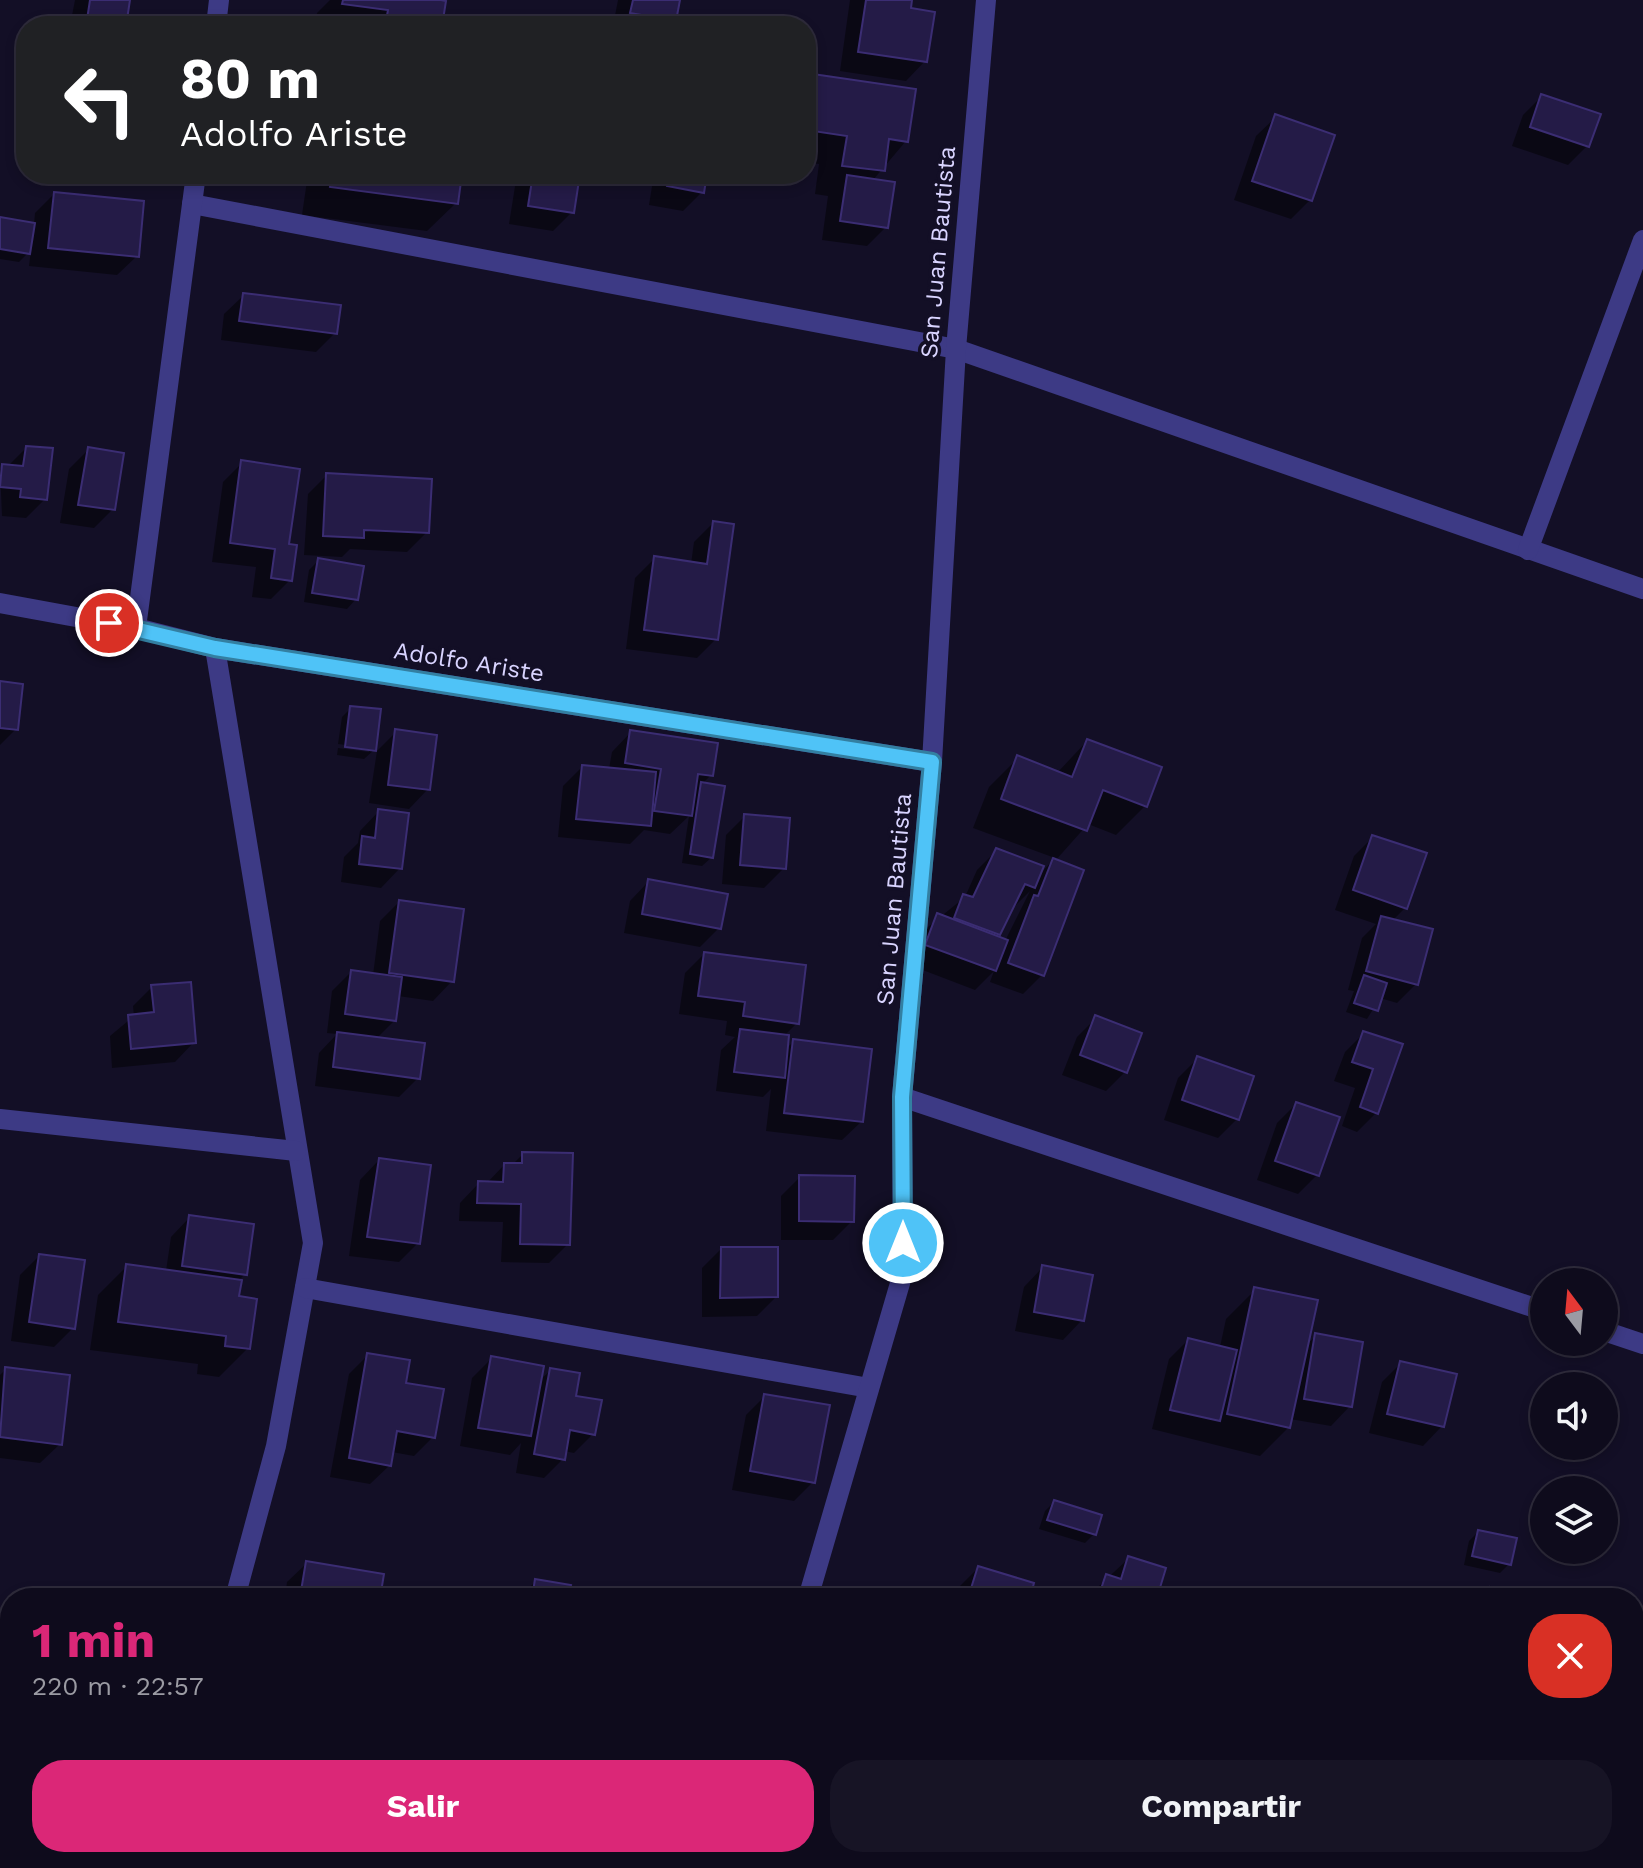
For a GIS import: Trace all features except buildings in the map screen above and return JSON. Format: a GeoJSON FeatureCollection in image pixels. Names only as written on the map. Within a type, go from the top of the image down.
{"type":"FeatureCollection","features":[{"type":"Feature","properties":{"kind":"street","name":"San Juan Bautista"},"geometry":{"type":"LineString","coordinates":[[811,1588],[903,1273],[902,1097],[932,762],[956,349],[986,0]]}},
{"type":"Feature","properties":{"kind":"street"},"geometry":{"type":"LineString","coordinates":[[136,628],[195,184]]}},
{"type":"Feature","properties":{"kind":"street"},"geometry":{"type":"LineString","coordinates":[[192,204],[956,349],[1643,589]]}},
{"type":"Feature","properties":{"kind":"street"},"geometry":{"type":"LineString","coordinates":[[1528,550],[1643,240]]}},
{"type":"Feature","properties":{"kind":"street","name":"Adolfo Ariste"},"geometry":{"type":"LineString","coordinates":[[0,603],[136,628],[215,648],[932,762]]}},
{"type":"Feature","properties":{"kind":"street"},"geometry":{"type":"LineString","coordinates":[[215,648],[313,1243],[276,1446],[238,1588]]}},
{"type":"Feature","properties":{"kind":"street"},"geometry":{"type":"LineString","coordinates":[[902,1097],[1530,1306]]}},
{"type":"Feature","properties":{"kind":"street"},"geometry":{"type":"LineString","coordinates":[[0,1119],[296,1151]]}},
{"type":"Feature","properties":{"kind":"street"},"geometry":{"type":"LineString","coordinates":[[305,1288],[869,1388]]}},
{"type":"Feature","properties":{"kind":"street"},"geometry":{"type":"LineString","coordinates":[[1618,1336],[1643,1344]]}},
{"type":"Feature","properties":{"kind":"route"},"geometry":{"type":"LineString","coordinates":[[109,623],[215,648],[932,762],[902,1097],[903,1243]]}}]}
